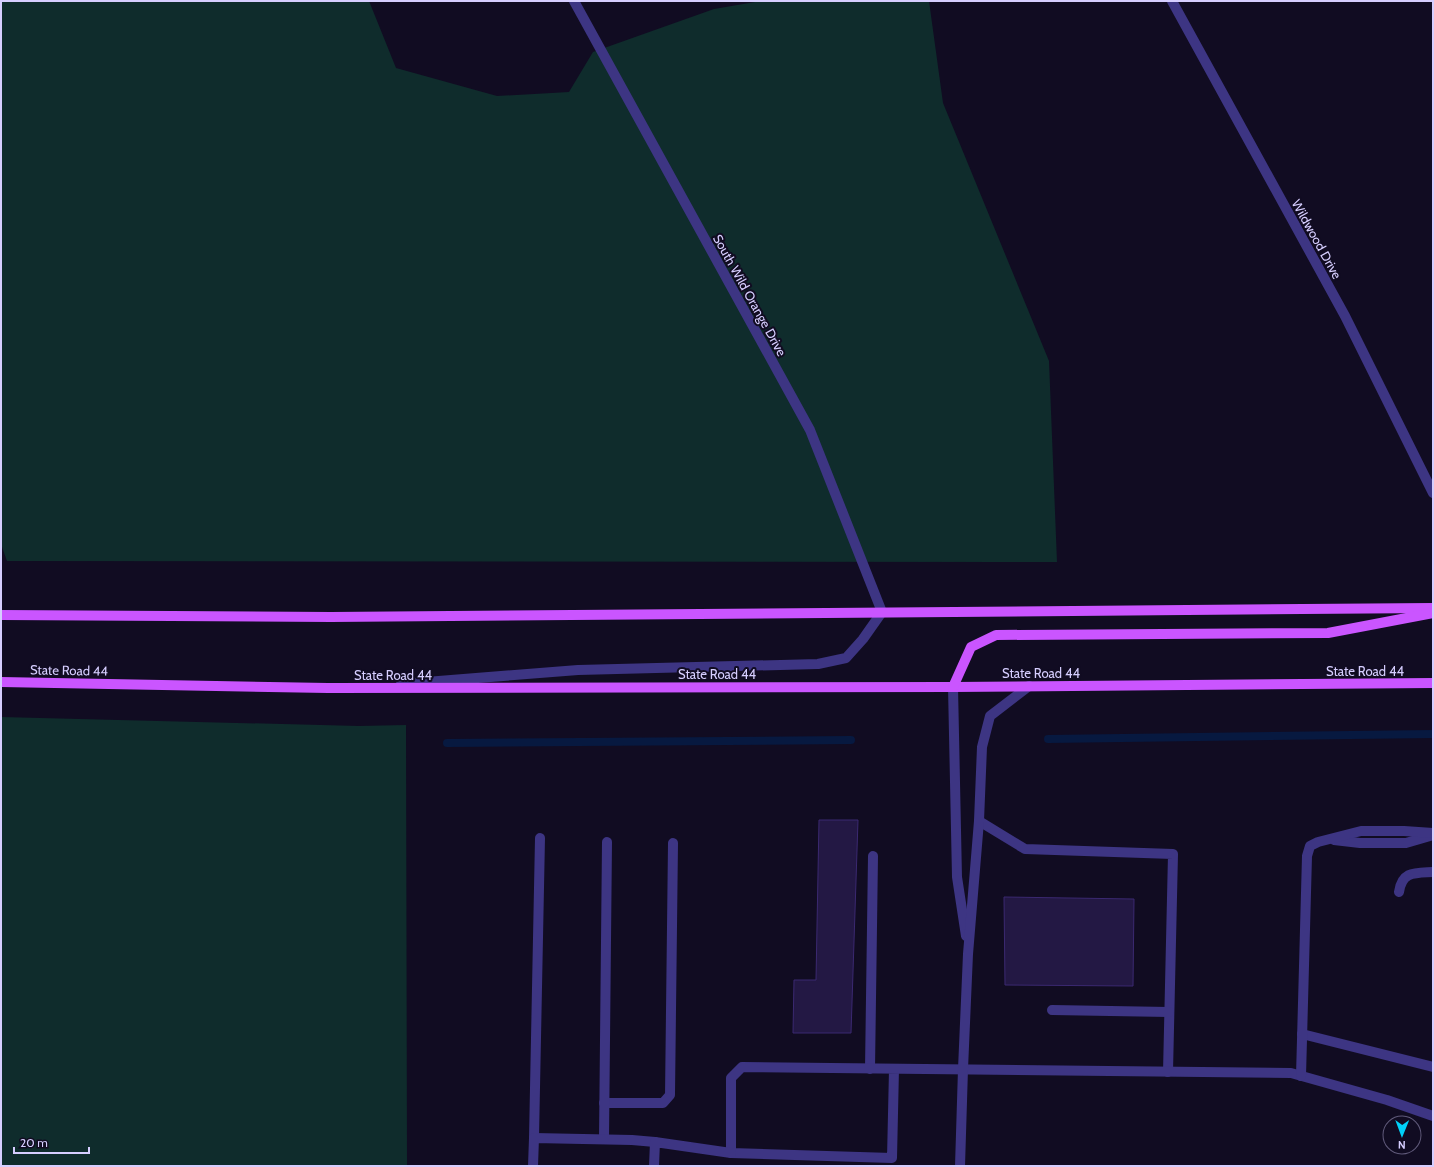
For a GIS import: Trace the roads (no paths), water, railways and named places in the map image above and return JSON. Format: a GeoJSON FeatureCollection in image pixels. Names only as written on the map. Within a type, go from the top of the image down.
{"type":"FeatureCollection","features":[{"type":"Feature","properties":{"kind":"main road"},"geometry":{"type":"LineString","coordinates":[[1,615],[331,617],[1433,608]]}},
{"type":"Feature","properties":{"kind":"main road"},"geometry":{"type":"LineString","coordinates":[[952,687],[971,647],[996,635],[1328,633],[1433,613]]}},
{"type":"Feature","properties":{"kind":"main road","name":"State Road 44"},"geometry":{"type":"LineString","coordinates":[[1,682],[352,688],[952,687],[1433,683]]}},
{"type":"Feature","properties":{"kind":"street","name":"South Wild Orange Drive"},"geometry":{"type":"LineString","coordinates":[[574,1],[810,430],[882,612]]}},
{"type":"Feature","properties":{"kind":"street","name":"Wildwood Drive"},"geometry":{"type":"LineString","coordinates":[[1172,1],[1345,316],[1433,493]]}},
{"type":"Feature","properties":{"kind":"street"},"geometry":{"type":"LineString","coordinates":[[352,688],[578,670],[818,664],[846,658],[863,639],[882,612]]}},
{"type":"Feature","properties":{"kind":"street"},"geometry":{"type":"LineString","coordinates":[[960,1166],[968,954],[979,821],[982,747],[990,716],[1029,686]]}},
{"type":"Feature","properties":{"kind":"street"},"geometry":{"type":"LineString","coordinates":[[952,687],[957,878],[968,954]]}},
{"type":"Feature","properties":{"kind":"street"},"geometry":{"type":"LineString","coordinates":[[979,821],[1025,849],[1173,854],[1168,1072]]}},
{"type":"Feature","properties":{"kind":"street"},"geometry":{"type":"LineString","coordinates":[[1301,1076],[1307,856],[1310,846],[1328,839],[1360,843],[1406,844],[1433,834]]}},
{"type":"Feature","properties":{"kind":"street"},"geometry":{"type":"LineString","coordinates":[[533,1166],[540,838]]}},
{"type":"Feature","properties":{"kind":"street"},"geometry":{"type":"LineString","coordinates":[[604,1139],[607,842]]}},
{"type":"Feature","properties":{"kind":"street"},"geometry":{"type":"LineString","coordinates":[[604,1103],[663,1103],[670,1095],[673,843]]}},
{"type":"Feature","properties":{"kind":"street"},"geometry":{"type":"LineString","coordinates":[[870,1069],[873,856]]}},
{"type":"Feature","properties":{"kind":"street"},"geometry":{"type":"LineString","coordinates":[[1399,892],[1400,884],[1404,878],[1410,874],[1433,872]]}},
{"type":"Feature","properties":{"kind":"street"},"geometry":{"type":"LineString","coordinates":[[1052,1010],[1169,1012]]}},
{"type":"Feature","properties":{"kind":"street"},"geometry":{"type":"LineString","coordinates":[[1302,1034],[1433,1067]]}},
{"type":"Feature","properties":{"kind":"street"},"geometry":{"type":"LineString","coordinates":[[731,1153],[731,1078],[742,1067],[1291,1073],[1387,1100],[1433,1116]]}},
{"type":"Feature","properties":{"kind":"street"},"geometry":{"type":"LineString","coordinates":[[534,1138],[632,1140],[731,1153],[892,1162],[894,1069]]}},
{"type":"Feature","properties":{"kind":"street"},"geometry":{"type":"LineString","coordinates":[[654,1166],[655,1142]]}},
{"type":"Feature","properties":{"kind":"waterway"},"geometry":{"type":"LineString","coordinates":[[1048,739],[1433,734]]}},
{"type":"Feature","properties":{"kind":"waterway"},"geometry":{"type":"LineString","coordinates":[[447,743],[851,740]]}}]}
